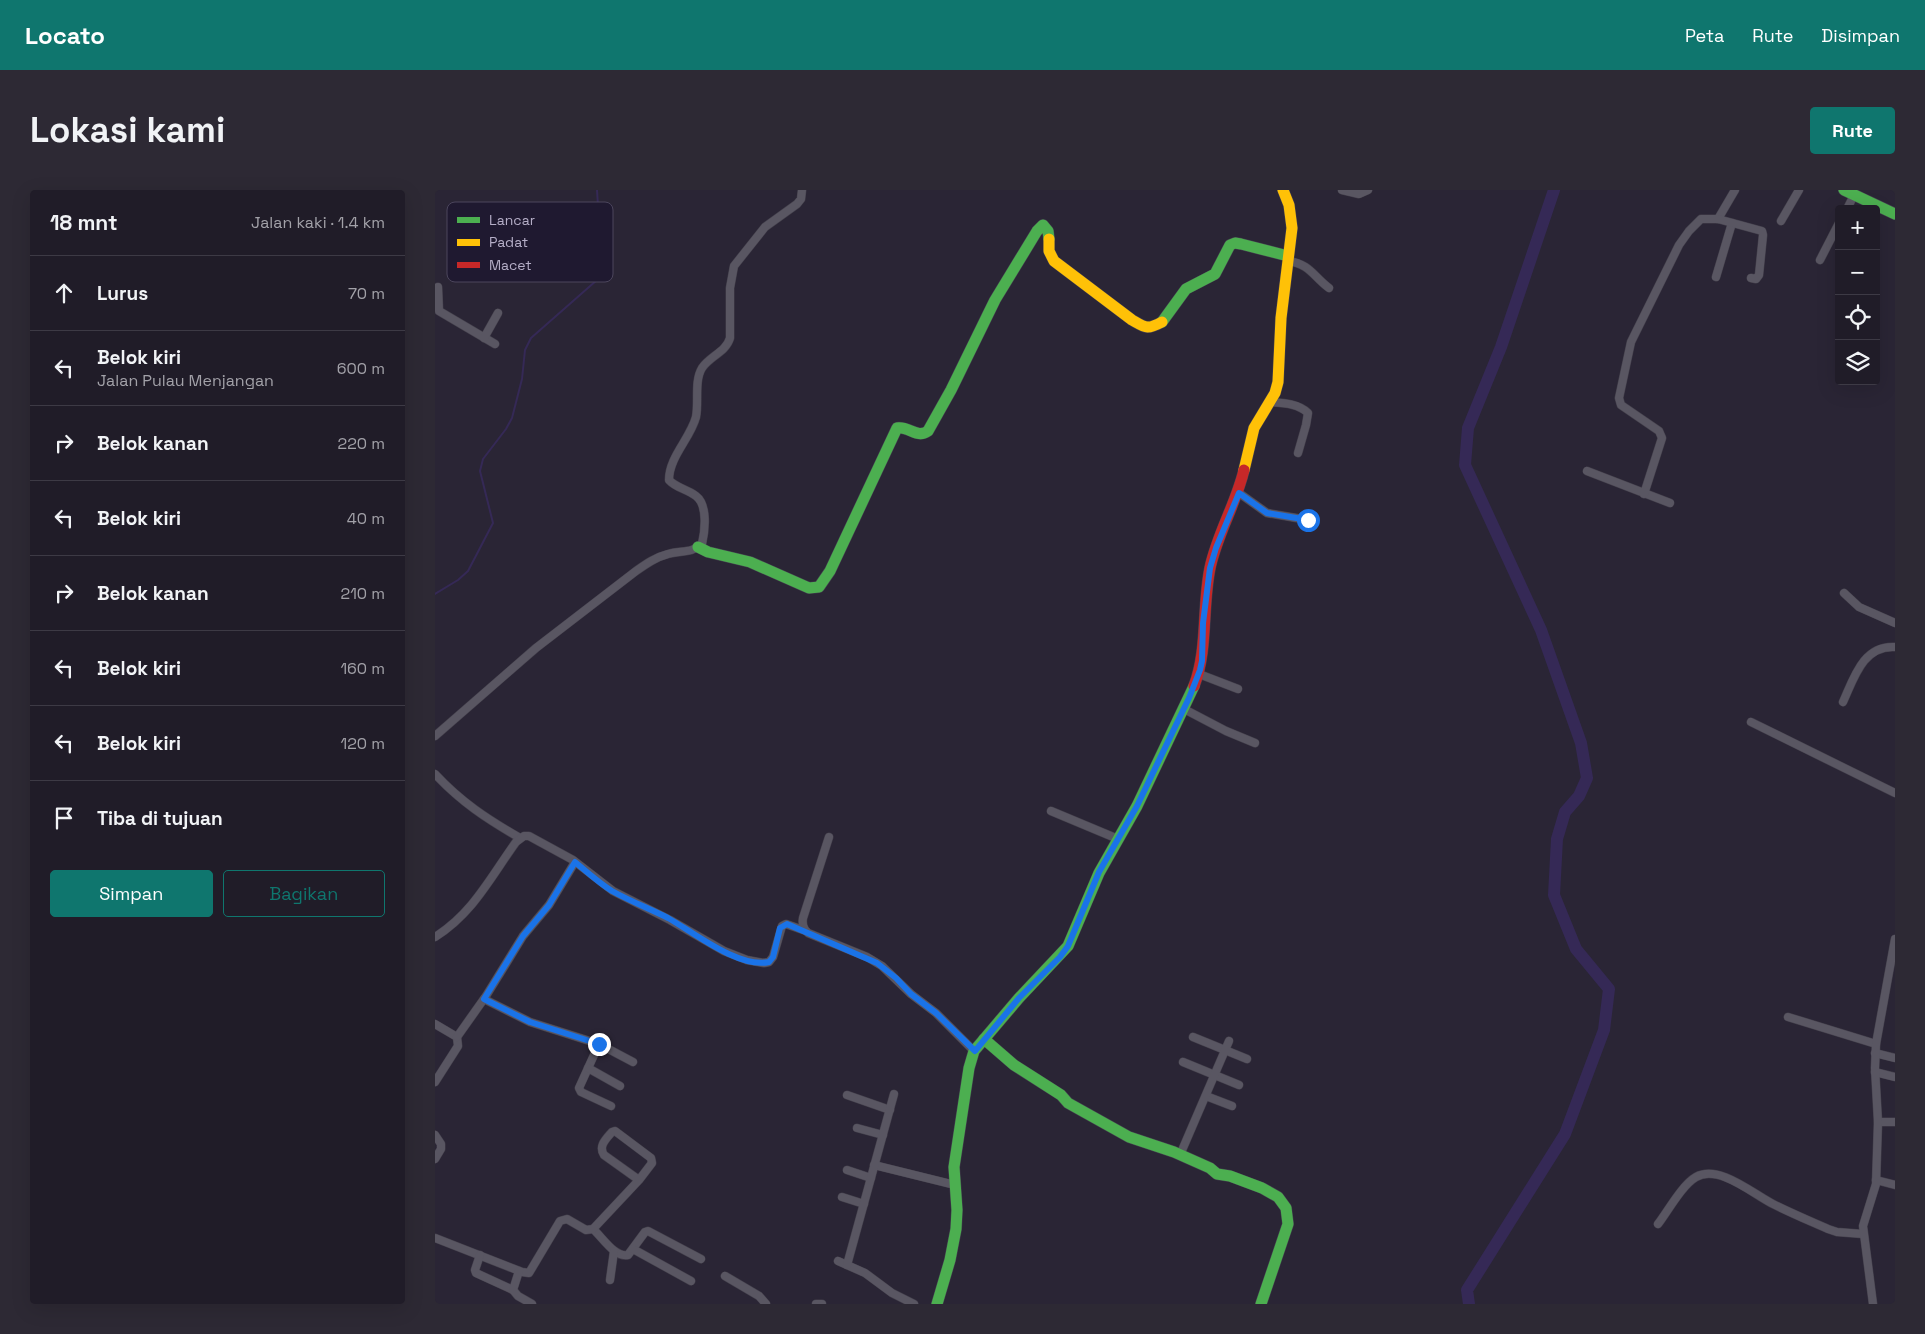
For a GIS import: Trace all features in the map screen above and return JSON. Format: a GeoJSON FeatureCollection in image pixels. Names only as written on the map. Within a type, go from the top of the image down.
{"type":"FeatureCollection","features":[{"type":"Feature","properties":{"kind":"street"},"geometry":{"type":"LineString","coordinates":[[435,736],[536,648],[636,571],[668,554],[691,552],[699,547],[703,538],[703,509],[699,499],[695,495],[673,485],[669,480],[669,474],[695,419],[699,376],[702,368],[728,344],[730,338],[729,288],[734,266],[765,227],[801,200],[801,190]]}},
{"type":"Feature","properties":{"kind":"street"},"geometry":{"type":"LineString","coordinates":[[937,1304],[950,1260],[956,1229],[957,1210],[954,1167],[963,1116],[967,1077],[975,1051],[1068,946],[1099,872],[1137,806],[1199,674],[1203,653],[1203,623],[1210,568],[1216,548],[1239,493],[1251,436],[1278,382],[1281,318],[1292,228],[1289,205],[1283,190]]}},
{"type":"Feature","properties":{"kind":"street"},"geometry":{"type":"LineString","coordinates":[[1342,190],[1359,194],[1368,190]]}},
{"type":"Feature","properties":{"kind":"street"},"geometry":{"type":"LineString","coordinates":[[1718,219],[1735,190]]}},
{"type":"Feature","properties":{"kind":"street"},"geometry":{"type":"LineString","coordinates":[[1781,221],[1799,190]]}},
{"type":"Feature","properties":{"kind":"street"},"geometry":{"type":"LineString","coordinates":[[1849,193],[1895,214]]}},
{"type":"Feature","properties":{"kind":"street"},"geometry":{"type":"LineString","coordinates":[[1644,494],[1662,438],[1659,431],[1621,405],[1619,398],[1629,348],[1684,238],[1701,219],[1718,219],[1732,222],[1754,228],[1763,233],[1759,275],[1756,280],[1751,278]]}},
{"type":"Feature","properties":{"kind":"street"},"geometry":{"type":"LineString","coordinates":[[1716,277],[1732,222]]}},
{"type":"Feature","properties":{"kind":"street"},"geometry":{"type":"LineString","coordinates":[[699,547],[708,552],[750,562],[809,588],[815,589],[820,586],[845,542],[876,468],[897,428],[902,427],[917,434],[924,434],[928,431],[951,390],[995,300],[1037,231],[1043,225],[1048,228],[1048,252],[1054,261],[1132,320],[1146,328],[1151,328],[1163,321],[1191,284],[1215,274],[1230,245],[1235,243],[1299,263],[1311,269],[1329,288]]}},
{"type":"Feature","properties":{"kind":"street"},"geometry":{"type":"LineString","coordinates":[[1820,260],[1835,231]]}},
{"type":"Feature","properties":{"kind":"street"},"geometry":{"type":"LineString","coordinates":[[436,286],[439,312],[495,344]]}},
{"type":"Feature","properties":{"kind":"street"},"geometry":{"type":"LineString","coordinates":[[484,338],[498,313]]}},
{"type":"Feature","properties":{"kind":"street"},"geometry":{"type":"LineString","coordinates":[[1269,402],[1294,405],[1308,413],[1298,453]]}},
{"type":"Feature","properties":{"kind":"street"},"geometry":{"type":"LineString","coordinates":[[1587,471],[1671,504]]}},
{"type":"Feature","properties":{"kind":"street"},"geometry":{"type":"LineString","coordinates":[[1239,493],[1267,513],[1308,520]]}},
{"type":"Feature","properties":{"kind":"street"},"geometry":{"type":"LineString","coordinates":[[1844,593],[1859,608],[1895,623]]}},
{"type":"Feature","properties":{"kind":"street"},"geometry":{"type":"LineString","coordinates":[[1843,702],[1869,654],[1883,647],[1895,647]]}},
{"type":"Feature","properties":{"kind":"street"},"geometry":{"type":"LineString","coordinates":[[1199,674],[1238,689]]}},
{"type":"Feature","properties":{"kind":"street"},"geometry":{"type":"LineString","coordinates":[[1184,709],[1226,732],[1255,743]]}},
{"type":"Feature","properties":{"kind":"street"},"geometry":{"type":"LineString","coordinates":[[1751,722],[1895,793]]}},
{"type":"Feature","properties":{"kind":"street"},"geometry":{"type":"LineString","coordinates":[[435,774],[455,795],[472,808],[520,838]]}},
{"type":"Feature","properties":{"kind":"street"},"geometry":{"type":"LineString","coordinates":[[1051,811],[1118,840]]}},
{"type":"Feature","properties":{"kind":"street"},"geometry":{"type":"LineString","coordinates":[[435,937],[454,924],[470,908],[520,838],[529,836],[560,852],[613,891],[670,920],[723,952],[739,958],[757,962],[769,962],[773,957],[781,926],[787,924],[867,957],[882,966],[911,994],[936,1013],[975,1051]]}},
{"type":"Feature","properties":{"kind":"street"},"geometry":{"type":"LineString","coordinates":[[806,931],[802,926],[803,918],[829,837]]}},
{"type":"Feature","properties":{"kind":"street"},"geometry":{"type":"LineString","coordinates":[[435,1082],[457,1051],[457,1037],[484,999],[523,936],[549,905],[575,862]]}},
{"type":"Feature","properties":{"kind":"street"},"geometry":{"type":"LineString","coordinates":[[1873,1304],[1863,1234],[1864,1222],[1872,1200],[1876,1180],[1879,1122],[1875,1053],[1895,940]]}},
{"type":"Feature","properties":{"kind":"street"},"geometry":{"type":"LineString","coordinates":[[484,999],[530,1022],[599,1044],[633,1062]]}},
{"type":"Feature","properties":{"kind":"street"},"geometry":{"type":"LineString","coordinates":[[1788,1017],[1876,1044]]}},
{"type":"Feature","properties":{"kind":"street"},"geometry":{"type":"LineString","coordinates":[[435,1024],[457,1037]]}},
{"type":"Feature","properties":{"kind":"street"},"geometry":{"type":"LineString","coordinates":[[1193,1037],[1247,1059]]}},
{"type":"Feature","properties":{"kind":"street"},"geometry":{"type":"LineString","coordinates":[[984,1039],[1014,1065],[1061,1095],[1071,1105],[1129,1137],[1180,1155],[1220,1175],[1230,1176],[1273,1193],[1286,1208],[1288,1218],[1287,1230],[1261,1304]]}},
{"type":"Feature","properties":{"kind":"street"},"geometry":{"type":"LineString","coordinates":[[1180,1155],[1229,1041]]}},
{"type":"Feature","properties":{"kind":"street"},"geometry":{"type":"LineString","coordinates":[[599,1044],[580,1090],[611,1106]]}},
{"type":"Feature","properties":{"kind":"street"},"geometry":{"type":"LineString","coordinates":[[1875,1053],[1895,1058]]}},
{"type":"Feature","properties":{"kind":"street"},"geometry":{"type":"LineString","coordinates":[[1183,1062],[1239,1084]]}},
{"type":"Feature","properties":{"kind":"street"},"geometry":{"type":"LineString","coordinates":[[588,1068],[620,1086]]}},
{"type":"Feature","properties":{"kind":"street"},"geometry":{"type":"LineString","coordinates":[[1875,1072],[1895,1077]]}},
{"type":"Feature","properties":{"kind":"street"},"geometry":{"type":"LineString","coordinates":[[847,1265],[894,1094]]}},
{"type":"Feature","properties":{"kind":"street"},"geometry":{"type":"LineString","coordinates":[[847,1096],[890,1110]]}},
{"type":"Feature","properties":{"kind":"street"},"geometry":{"type":"LineString","coordinates":[[1206,1096],[1232,1106]]}},
{"type":"Feature","properties":{"kind":"street"},"geometry":{"type":"LineString","coordinates":[[1879,1122],[1895,1122]]}},
{"type":"Feature","properties":{"kind":"street"},"geometry":{"type":"LineString","coordinates":[[857,1128],[883,1135]]}},
{"type":"Feature","properties":{"kind":"street"},"geometry":{"type":"LineString","coordinates":[[435,1238],[527,1273],[531,1271],[560,1221],[567,1220],[586,1230],[593,1229],[639,1180],[652,1163],[651,1158],[613,1131],[601,1147],[601,1151],[639,1180]]}},
{"type":"Feature","properties":{"kind":"street"},"geometry":{"type":"LineString","coordinates":[[435,1135],[441,1144],[441,1149],[435,1159]]}},
{"type":"Feature","properties":{"kind":"street"},"geometry":{"type":"LineString","coordinates":[[874,1165],[955,1184]]}},
{"type":"Feature","properties":{"kind":"street"},"geometry":{"type":"LineString","coordinates":[[847,1170],[871,1178]]}},
{"type":"Feature","properties":{"kind":"street"},"geometry":{"type":"LineString","coordinates":[[1657,1224],[1688,1184],[1699,1176],[1709,1175],[1735,1181],[1773,1204],[1828,1229],[1837,1232],[1863,1234]]}},
{"type":"Feature","properties":{"kind":"street"},"geometry":{"type":"LineString","coordinates":[[1876,1180],[1895,1185]]}},
{"type":"Feature","properties":{"kind":"street"},"geometry":{"type":"LineString","coordinates":[[842,1197],[863,1204]]}},
{"type":"Feature","properties":{"kind":"street"},"geometry":{"type":"LineString","coordinates":[[593,1229],[619,1255],[628,1256],[644,1233],[649,1232],[701,1259]]}},
{"type":"Feature","properties":{"kind":"street"},"geometry":{"type":"LineString","coordinates":[[633,1249],[691,1280]]}},
{"type":"Feature","properties":{"kind":"street"},"geometry":{"type":"LineString","coordinates":[[610,1280],[614,1251]]}},
{"type":"Feature","properties":{"kind":"street"},"geometry":{"type":"LineString","coordinates":[[480,1255],[475,1270],[476,1273],[513,1290],[518,1296],[532,1304]]}},
{"type":"Feature","properties":{"kind":"street"},"geometry":{"type":"LineString","coordinates":[[838,1261],[871,1277],[897,1296],[914,1304]]}},
{"type":"Feature","properties":{"kind":"street"},"geometry":{"type":"LineString","coordinates":[[513,1290],[519,1271]]}},
{"type":"Feature","properties":{"kind":"street"},"geometry":{"type":"LineString","coordinates":[[725,1276],[759,1296],[766,1304]]}},
{"type":"Feature","properties":{"kind":"street"},"geometry":{"type":"LineString","coordinates":[[816,1304],[822,1304]]}},
{"type":"Feature","properties":{"kind":"waterway"},"geometry":{"type":"LineString","coordinates":[[597,190],[598,202]]}},
{"type":"Feature","properties":{"kind":"waterway"},"geometry":{"type":"LineString","coordinates":[[1469,1304],[1467,1290],[1565,1134],[1604,1030],[1609,989],[1576,949],[1554,895],[1557,839],[1565,812],[1579,796],[1587,778],[1581,743],[1541,630],[1465,465],[1468,428],[1501,347],[1554,190]]}},
{"type":"Feature","properties":{"kind":"waterway"},"geometry":{"type":"LineString","coordinates":[[435,594],[458,580],[468,571],[493,523],[480,471],[483,459],[512,418],[522,379],[525,350],[531,338],[595,282]]}},
{"type":"Feature","properties":{"kind":"traffic: fast"},"geometry":{"type":"LineString","coordinates":[[1844,190],[1895,214]]}},
{"type":"Feature","properties":{"kind":"traffic: fast"},"geometry":{"type":"LineString","coordinates":[[698,547],[708,552],[750,562],[809,588],[819,587],[830,571],[897,428],[920,434],[928,431],[951,390],[995,300],[1037,231],[1043,225],[1048,231],[1049,239]]}},
{"type":"Feature","properties":{"kind":"traffic: fast"},"geometry":{"type":"LineString","coordinates":[[1162,322],[1186,289],[1215,274],[1230,245],[1235,243],[1241,244],[1288,256]]}},
{"type":"Feature","properties":{"kind":"traffic: fast"},"geometry":{"type":"LineString","coordinates":[[937,1304],[950,1260],[956,1229],[957,1210],[954,1167],[969,1068],[974,1051],[1019,998],[1068,946],[1099,873],[1137,806],[1194,686]]}},
{"type":"Feature","properties":{"kind":"traffic: fast"},"geometry":{"type":"LineString","coordinates":[[984,1039],[1014,1065],[1061,1095],[1068,1103],[1129,1137],[1174,1152],[1210,1168],[1217,1174],[1230,1176],[1262,1188],[1278,1197],[1286,1208],[1288,1224],[1261,1304]]}},
{"type":"Feature","properties":{"kind":"traffic: slow"},"geometry":{"type":"LineString","coordinates":[[1244,470],[1254,428],[1275,393],[1278,382],[1281,318],[1292,228],[1289,205],[1283,190]]}},
{"type":"Feature","properties":{"kind":"traffic: slow"},"geometry":{"type":"LineString","coordinates":[[1049,239],[1049,251],[1054,261],[1132,320],[1147,327],[1162,322]]}},
{"type":"Feature","properties":{"kind":"traffic: jam"},"geometry":{"type":"LineString","coordinates":[[1194,686],[1201,658],[1206,598],[1213,555],[1241,483],[1244,470]]}},
{"type":"Feature","properties":{"kind":"route"},"geometry":{"type":"LineString","coordinates":[[599,1044],[530,1022],[484,999],[523,936],[549,905],[575,862],[613,891],[670,920],[723,952],[739,958],[764,963],[769,962],[773,957],[780,928],[787,924],[867,957],[891,973],[906,990],[936,1013],[975,1051],[1019,998],[1060,957],[1068,946],[1077,929],[1099,872],[1137,806],[1189,698],[1202,661],[1202,634],[1210,568],[1216,548],[1239,493],[1267,513],[1308,520]]}}]}
